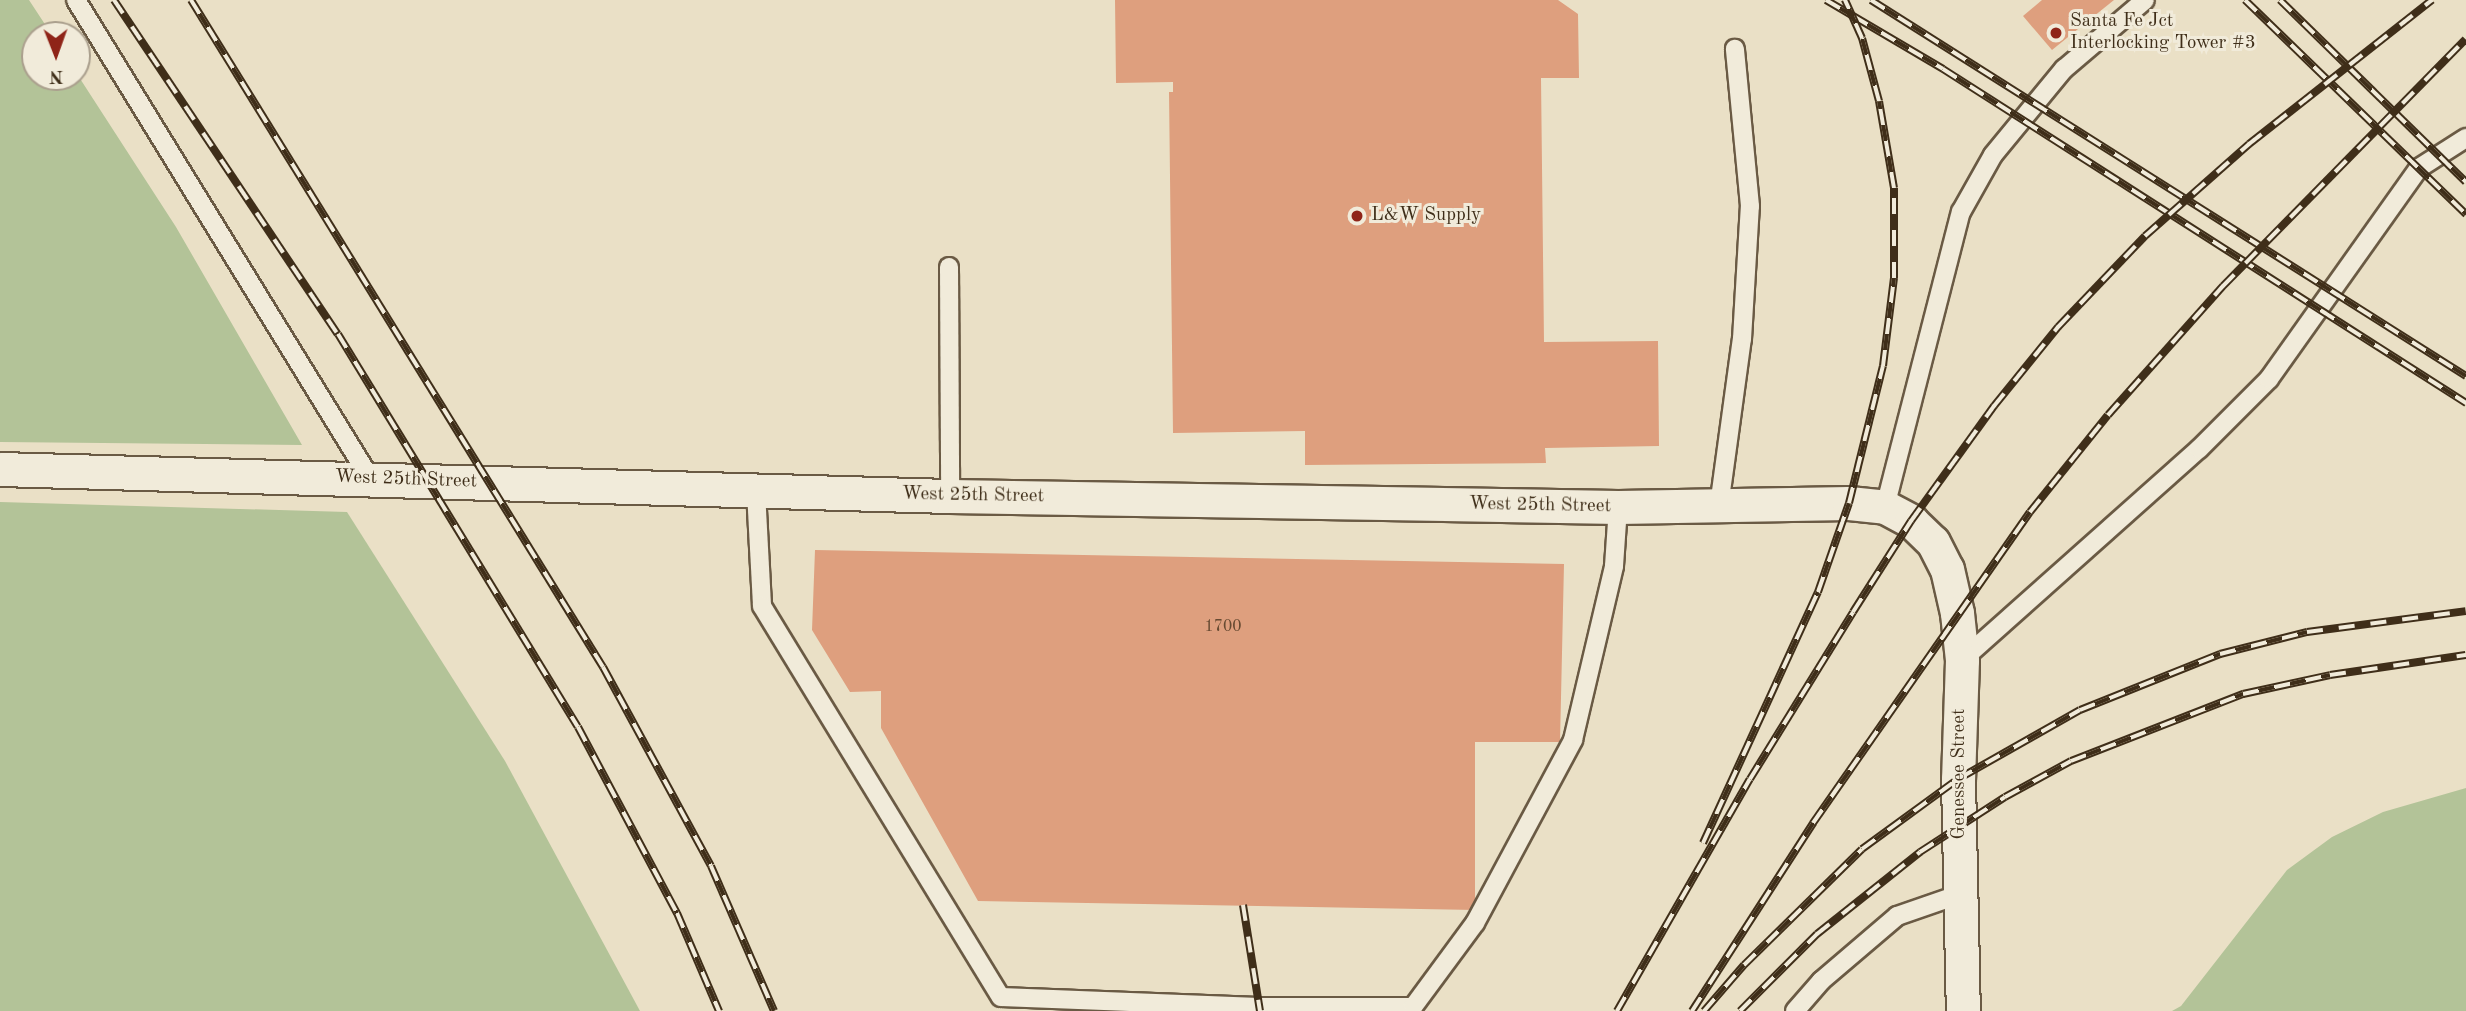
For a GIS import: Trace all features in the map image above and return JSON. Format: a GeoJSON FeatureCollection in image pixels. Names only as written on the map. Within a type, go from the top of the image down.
{"type":"FeatureCollection","features":[{"type":"Feature","properties":{"kind":"street","name":"West 25th Street"},"geometry":{"type":"LineString","coordinates":[[0,469],[950,496],[1618,507],[1849,503],[1885,507],[1911,521],[1933,542]]}},
{"type":"Feature","properties":{"kind":"street","name":"Genessee Street"},"geometry":{"type":"LineString","coordinates":[[1933,542],[1949,580],[1962,660],[1963,1011]]}},
{"type":"Feature","properties":{"kind":"lane"},"geometry":{"type":"LineString","coordinates":[[76,0],[370,478]]}},
{"type":"Feature","properties":{"kind":"lane"},"geometry":{"type":"LineString","coordinates":[[1885,507],[1961,212],[1993,155],[2064,69],[2145,0]]}},
{"type":"Feature","properties":{"kind":"lane"},"geometry":{"type":"LineString","coordinates":[[1719,506],[1742,339],[1750,206],[1735,49]]}},
{"type":"Feature","properties":{"kind":"lane"},"geometry":{"type":"LineString","coordinates":[[1962,660],[2199,449],[2269,379],[2419,168],[2466,138]]}},
{"type":"Feature","properties":{"kind":"lane"},"geometry":{"type":"LineString","coordinates":[[949,267],[950,496]]}},
{"type":"Feature","properties":{"kind":"lane"},"geometry":{"type":"LineString","coordinates":[[756,491],[762,606],[1001,997],[1259,1007],[1413,1007],[1475,923],[1573,740],[1614,566],[1618,507]]}},
{"type":"Feature","properties":{"kind":"lane"},"geometry":{"type":"LineString","coordinates":[[1796,1011],[1821,981],[1897,916],[1961,894]]}},
{"type":"Feature","properties":{"kind":"green space"},"geometry":{"type":"Polygon","coordinates":[[[0,0],[29,0],[43,21],[21,21],[21,91],[88,91],[176,227],[302,445],[0,442],[0,0]]]}},
{"type":"Feature","properties":{"kind":"green space"},"geometry":{"type":"Polygon","coordinates":[[[0,502],[347,512],[505,761],[640,1011],[0,1011],[0,502]]]}},
{"type":"Feature","properties":{"kind":"green space"},"geometry":{"type":"Polygon","coordinates":[[[2466,788],[2466,1011],[2172,1011],[2181,1006],[2287,870],[2332,837],[2383,812],[2466,788]]]}},
{"type":"Feature","properties":{"kind":"building","name":"L&W Supply"},"geometry":{"type":"Polygon","coordinates":[[[1115,0],[1558,0],[1578,14],[1579,78],[1541,78],[1544,342],[1658,341],[1659,446],[1545,448],[1546,463],[1305,465],[1305,431],[1173,433],[1169,92],[1173,92],[1173,82],[1116,83],[1115,0]]]}},
{"type":"Feature","properties":{"kind":"building","name":"Santa Fe Jct Interlocking Tower #3"},"geometry":{"type":"Polygon","coordinates":[[[2042,0],[2114,0],[2052,50],[2023,16],[2042,0]]]}},
{"type":"Feature","properties":{"kind":"building"},"geometry":{"type":"Polygon","coordinates":[[[815,550],[1564,564],[1560,742],[1475,742],[1475,910],[978,901],[881,728],[881,691],[850,692],[812,630],[815,550]]]}},
{"type":"Feature","properties":{"kind":"railway"},"geometry":{"type":"LineString","coordinates":[[114,0],[338,334],[578,727],[677,913],[719,1011]]}},
{"type":"Feature","properties":{"kind":"railway"},"geometry":{"type":"LineString","coordinates":[[191,0],[603,667],[711,866],[774,1011]]}},
{"type":"Feature","properties":{"kind":"railway"},"geometry":{"type":"LineString","coordinates":[[1826,0],[1943,69],[2466,403]]}},
{"type":"Feature","properties":{"kind":"railway"},"geometry":{"type":"LineString","coordinates":[[1703,843],[1818,592],[1849,503],[1883,366],[1894,278],[1894,188],[1879,101],[1862,38],[1845,0]]}},
{"type":"Feature","properties":{"kind":"railway"},"geometry":{"type":"LineString","coordinates":[[1871,0],[2466,376]]}},
{"type":"Feature","properties":{"kind":"railway"},"geometry":{"type":"LineString","coordinates":[[2245,0],[2466,214]]}},
{"type":"Feature","properties":{"kind":"railway"},"geometry":{"type":"LineString","coordinates":[[2280,0],[2466,182]]}},
{"type":"Feature","properties":{"kind":"railway"},"geometry":{"type":"LineString","coordinates":[[1617,1011],[1750,779],[1853,612],[1911,521],[1994,406],[2058,327],[2145,236],[2249,144],[2432,0]]}},
{"type":"Feature","properties":{"kind":"railway"},"geometry":{"type":"LineString","coordinates":[[1692,1011],[1813,823],[2030,512],[2108,415],[2223,286],[2466,39]]}},
{"type":"Feature","properties":{"kind":"railway"},"geometry":{"type":"LineString","coordinates":[[1704,1011],[1744,965],[1862,849],[1958,779],[2080,710],[2220,654],[2307,632],[2466,611]]}},
{"type":"Feature","properties":{"kind":"railway"},"geometry":{"type":"LineString","coordinates":[[1740,1011],[1817,934],[1920,852],[2005,797],[2071,761],[2243,694],[2330,675],[2466,655]]}},
{"type":"Feature","properties":{"kind":"railway"},"geometry":{"type":"LineString","coordinates":[[1243,905],[1260,1011]]}},
{"type":"Feature","properties":{"kind":"place","name":"Santa Fe Jct Interlocking Tower #3"},"geometry":{"type":"Point","coordinates":[2056,33]}},
{"type":"Feature","properties":{"kind":"place","name":"L&W Supply"},"geometry":{"type":"Point","coordinates":[1357,216]}}]}
